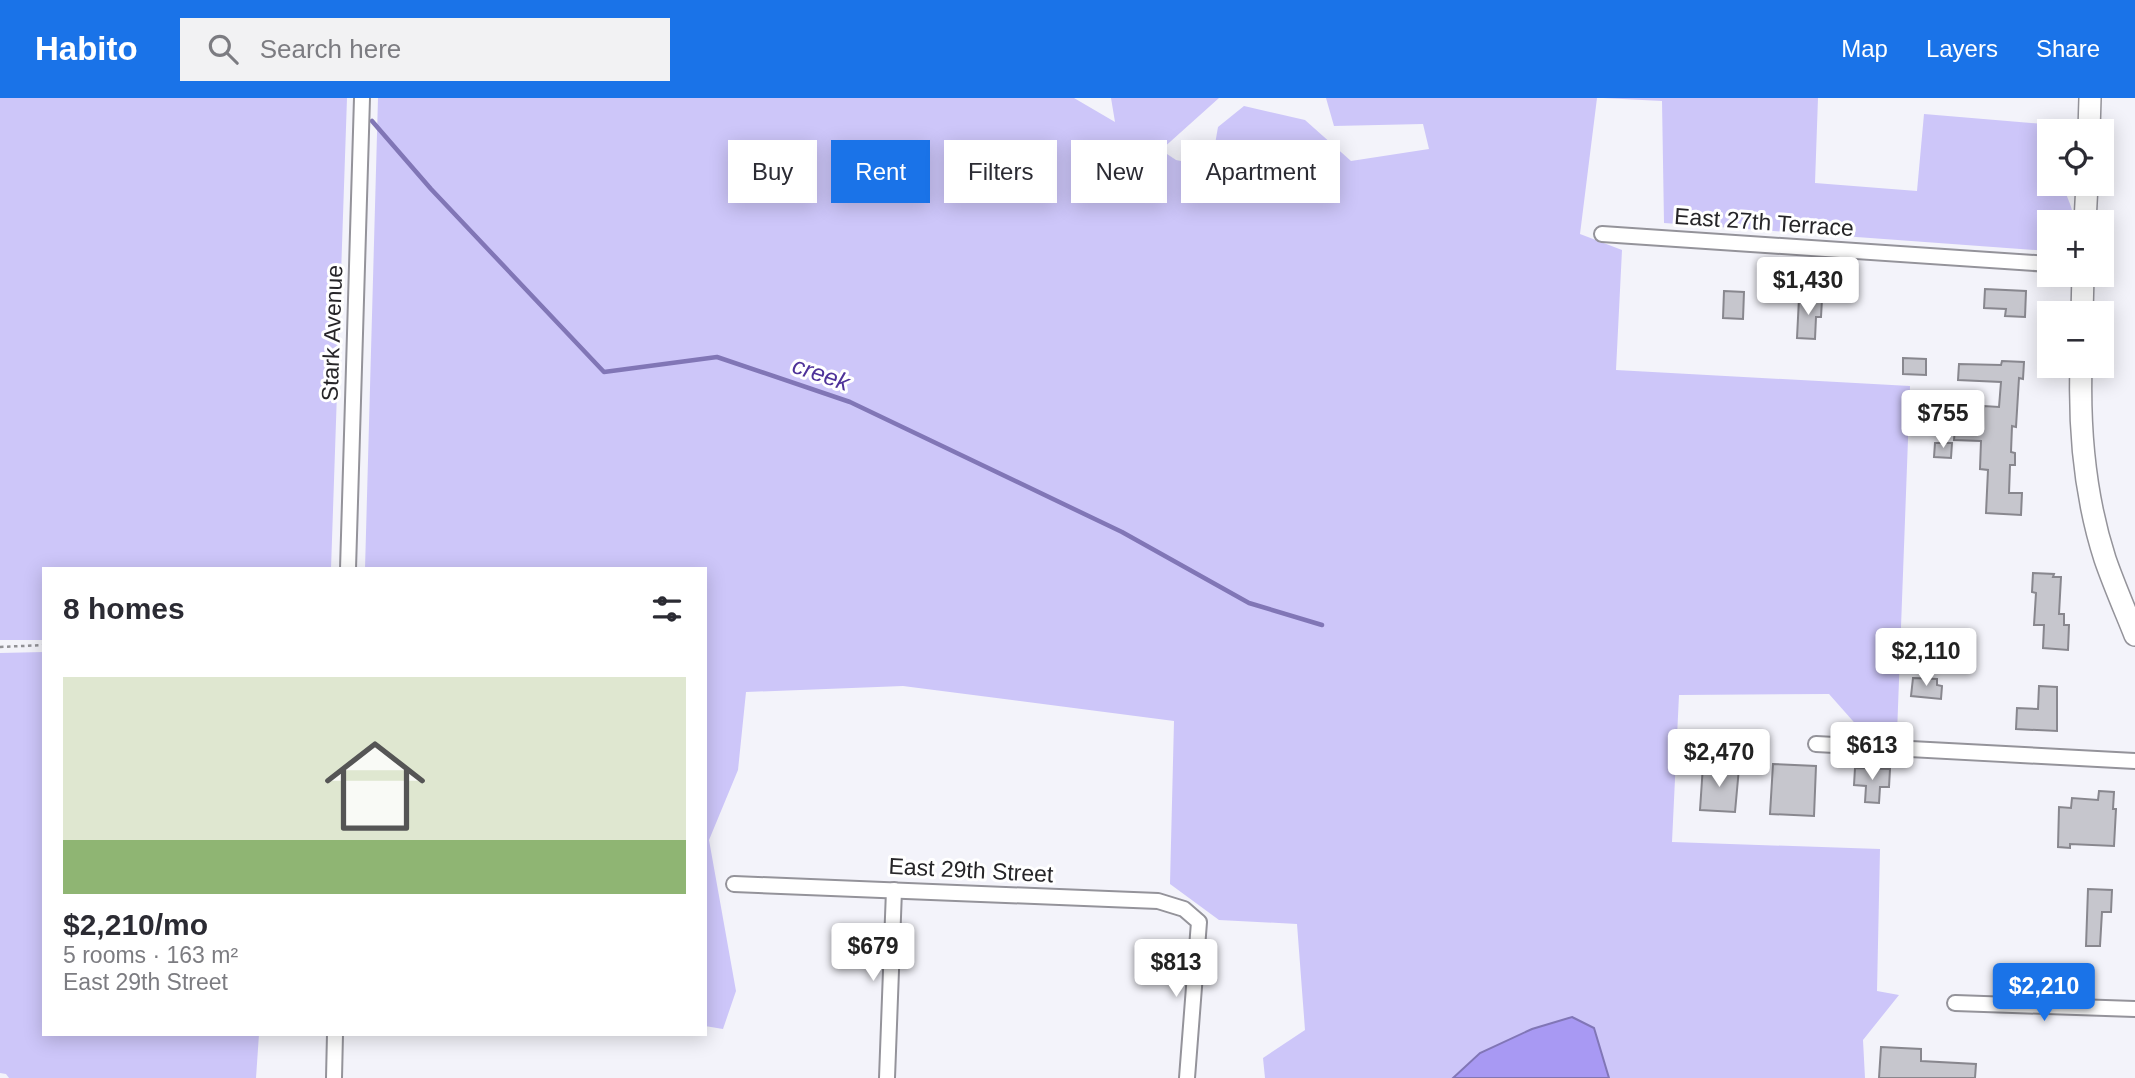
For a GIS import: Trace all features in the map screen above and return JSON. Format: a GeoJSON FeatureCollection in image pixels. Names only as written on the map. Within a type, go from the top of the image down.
{"type":"FeatureCollection","features":[{"type":"Feature","properties":{"kind":"main road"},"geometry":{"type":"LineString","coordinates":[[2089,119],[2090,98]]}},
{"type":"Feature","properties":{"kind":"main road"},"geometry":{"type":"LineString","coordinates":[[2080,378],[2079,409],[2090,502],[2105,560],[2135,635]]}},
{"type":"Feature","properties":{"kind":"street","name":"Stark Avenue"},"geometry":{"type":"LineString","coordinates":[[348,567],[362,98]]}},
{"type":"Feature","properties":{"kind":"street","name":"East 27th Terrace"},"geometry":{"type":"LineString","coordinates":[[1602,234],[2037,263]]}},
{"type":"Feature","properties":{"kind":"street"},"geometry":{"type":"LineString","coordinates":[[1816,744],[2135,761]]}},
{"type":"Feature","properties":{"kind":"street","name":"East 29th Street"},"geometry":{"type":"LineString","coordinates":[[734,884],[1158,901],[1184,909],[1199,922],[1187,1078]]}},
{"type":"Feature","properties":{"kind":"street"},"geometry":{"type":"LineString","coordinates":[[887,1078],[894,890]]}},
{"type":"Feature","properties":{"kind":"street"},"geometry":{"type":"LineString","coordinates":[[1955,1003],[2135,1009]]}},
{"type":"Feature","properties":{"kind":"street"},"geometry":{"type":"LineString","coordinates":[[334,1078],[335,1036]]}},
{"type":"Feature","properties":{"kind":"path"},"geometry":{"type":"LineString","coordinates":[[0,647],[42,645]]}},
{"type":"Feature","properties":{"kind":"shaded area"},"geometry":{"type":"Polygon","coordinates":[[[0,98],[347,98],[331,567],[42,567],[42,640],[0,640],[0,98]]]}},
{"type":"Feature","properties":{"kind":"shaded area"},"geometry":{"type":"Polygon","coordinates":[[[378,98],[1074,98],[1115,122],[1111,98],[1219,98],[1167,145],[1167,140],[1071,140],[1071,203],[1167,203],[1167,154],[1181,161],[1181,203],[1340,203],[1340,151],[1351,161],[1429,149],[1423,124],[1334,126],[1326,98],[1597,98],[1580,234],[1622,250],[1616,370],[1910,386],[1897,734],[1860,729],[1829,694],[1679,695],[1672,842],[1880,849],[1877,991],[1899,995],[1863,1040],[1865,1078],[1609,1078],[1594,1028],[1480,1053],[1453,1078],[1265,1078],[1263,1058],[1305,1030],[1297,924],[1219,920],[1170,884],[1174,721],[903,686],[746,692],[738,770],[709,840],[736,991],[723,1029],[707,1026],[707,567],[365,567],[378,98]]]}},
{"type":"Feature","properties":{"kind":"shaded area"},"geometry":{"type":"Polygon","coordinates":[[[1603,98],[1818,98],[1815,183],[1917,191],[1924,114],[2037,123],[2037,196],[2067,196],[2072,210],[2037,210],[2037,250],[1664,223],[1662,101],[1603,98]]]}},
{"type":"Feature","properties":{"kind":"shaded area"},"geometry":{"type":"Polygon","coordinates":[[[1244,106],[1305,120],[1327,140],[1216,140],[1218,127],[1244,106]]]}},
{"type":"Feature","properties":{"kind":"shaded area"},"geometry":{"type":"Polygon","coordinates":[[[42,652],[42,1036],[259,1036],[256,1078],[9,1078],[0,1073],[0,653],[42,652]]]}},
{"type":"Feature","properties":{"kind":"shaded area"},"geometry":{"type":"Polygon","coordinates":[[[1572,1017],[1594,1028],[1609,1078],[1453,1078],[1480,1053],[1532,1029],[1572,1017]]]}},
{"type":"Feature","properties":{"kind":"building"},"geometry":{"type":"Polygon","coordinates":[[[1985,289],[2026,291],[2025,317],[2005,316],[2006,309],[1984,308],[1985,289]]]}},
{"type":"Feature","properties":{"kind":"building"},"geometry":{"type":"Polygon","coordinates":[[[1724,291],[1744,292],[1743,319],[1723,318],[1724,291]]]}},
{"type":"Feature","properties":{"kind":"building"},"geometry":{"type":"Polygon","coordinates":[[[1799,298],[1822,299],[1821,317],[1816,317],[1815,339],[1797,338],[1799,298]]]}},
{"type":"Feature","properties":{"kind":"building"},"geometry":{"type":"Polygon","coordinates":[[[1903,358],[1926,359],[1926,375],[1903,374],[1903,358]]]}},
{"type":"Feature","properties":{"kind":"building"},"geometry":{"type":"Polygon","coordinates":[[[2002,361],[2024,362],[2023,379],[2019,378],[2016,427],[2012,426],[2011,452],[2015,453],[2015,465],[2010,465],[2009,493],[2022,493],[2021,515],[1986,513],[1988,470],[1980,469],[1981,441],[1954,440],[1955,428],[1983,429],[1984,406],[1999,407],[2001,382],[1958,380],[1959,364],[2001,365],[2002,361]]]}},
{"type":"Feature","properties":{"kind":"building"},"geometry":{"type":"Polygon","coordinates":[[[1935,443],[1952,443],[1951,458],[1934,457],[1935,443]]]}},
{"type":"Feature","properties":{"kind":"building"},"geometry":{"type":"Polygon","coordinates":[[[2033,573],[2061,577],[2059,614],[2064,614],[2064,625],[2069,625],[2068,650],[2043,648],[2044,625],[2034,625],[2036,593],[2032,592],[2033,573]]]}},
{"type":"Feature","properties":{"kind":"building"},"geometry":{"type":"Polygon","coordinates":[[[1913,678],[1937,679],[1937,685],[1942,686],[1941,699],[1911,696],[1913,678]]]}},
{"type":"Feature","properties":{"kind":"building"},"geometry":{"type":"Polygon","coordinates":[[[2039,686],[2057,687],[2057,731],[2016,729],[2017,708],[2038,709],[2039,686]]]}},
{"type":"Feature","properties":{"kind":"building"},"geometry":{"type":"Polygon","coordinates":[[[1773,764],[1816,766],[1814,816],[1770,814],[1773,764]]]}},
{"type":"Feature","properties":{"kind":"building"},"geometry":{"type":"Polygon","coordinates":[[[1703,765],[1739,768],[1735,812],[1700,810],[1703,765]]]}},
{"type":"Feature","properties":{"kind":"building"},"geometry":{"type":"Polygon","coordinates":[[[1855,768],[1890,769],[1889,787],[1880,787],[1879,803],[1865,802],[1866,786],[1854,785],[1855,768]]]}},
{"type":"Feature","properties":{"kind":"building"},"geometry":{"type":"Polygon","coordinates":[[[2099,791],[2114,792],[2114,846],[2070,844],[2070,848],[2058,847],[2059,807],[2071,808],[2072,798],[2098,800],[2099,791]]]}},
{"type":"Feature","properties":{"kind":"building"},"geometry":{"type":"Polygon","coordinates":[[[2088,889],[2112,890],[2111,912],[2102,912],[2100,946],[2086,946],[2088,889]]]}},
{"type":"Feature","properties":{"kind":"building"},"geometry":{"type":"Polygon","coordinates":[[[1881,1047],[1921,1049],[1921,1061],[1976,1064],[1975,1078],[1879,1078],[1881,1047]]]}},
{"type":"Feature","properties":{"kind":"waterway","name":"creek"},"geometry":{"type":"LineString","coordinates":[[372,121],[431,189],[604,372],[717,357],[850,402],[1122,532],[1249,603],[1322,625]]}}]}
